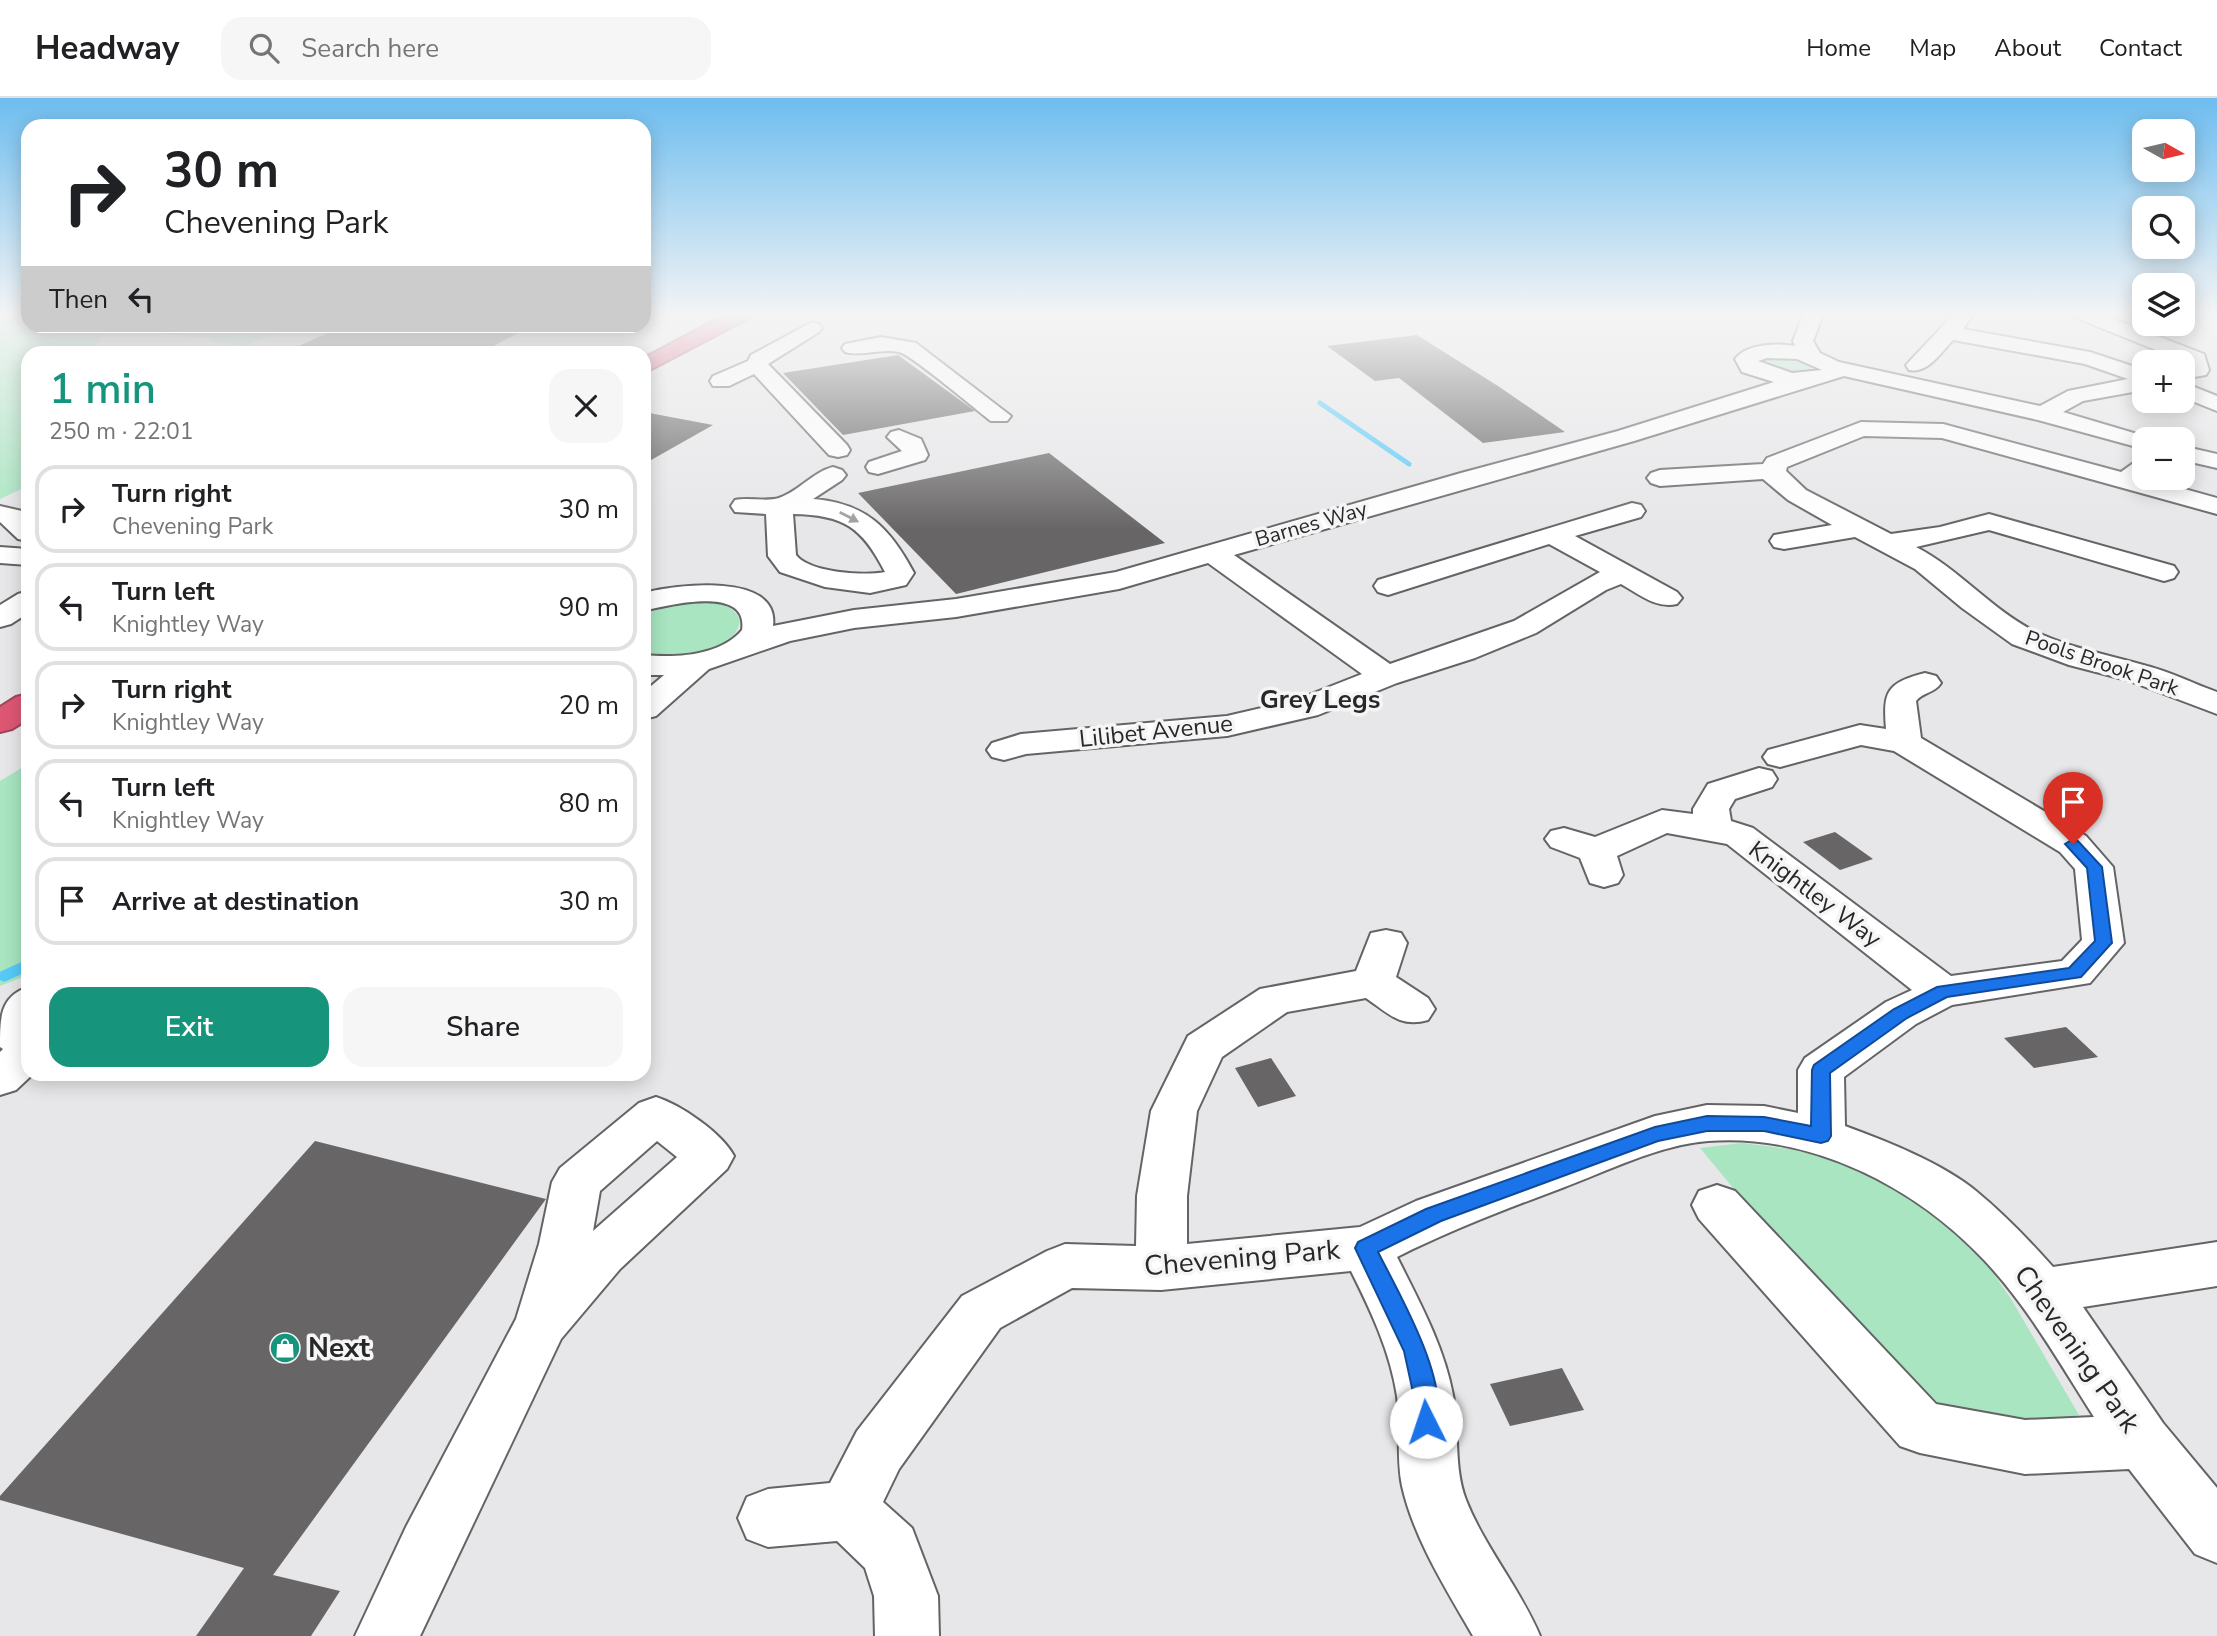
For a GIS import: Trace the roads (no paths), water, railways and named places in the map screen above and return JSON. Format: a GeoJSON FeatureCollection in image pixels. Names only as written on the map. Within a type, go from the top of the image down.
{"type":"FeatureCollection","features":[{"type":"Feature","properties":{"kind":"highway"},"geometry":{"type":"LineString","coordinates":[[0,722],[21,708]]}},
{"type":"Feature","properties":{"kind":"highway"},"geometry":{"type":"LineString","coordinates":[[0,746],[21,733]]}},
{"type":"Feature","properties":{"kind":"street"},"geometry":{"type":"LineString","coordinates":[[744,506],[783,507],[836,462],[775,387]]}},
{"type":"Feature","properties":{"kind":"street"},"geometry":{"type":"LineString","coordinates":[[961,387],[999,416]]}},
{"type":"Feature","properties":{"kind":"street","name":"Barnes Way"},"geometry":{"type":"LineString","coordinates":[[697,663],[783,633],[854,619],[956,608],[1119,580],[1626,436],[1759,387]]}},
{"type":"Feature","properties":{"kind":"street"},"geometry":{"type":"LineString","coordinates":[[1924,387],[2043,414],[2132,439]]}},
{"type":"Feature","properties":{"kind":"street"},"geometry":{"type":"LineString","coordinates":[[2043,414],[2076,396],[2124,387]]}},
{"type":"Feature","properties":{"kind":"street"},"geometry":{"type":"LineString","coordinates":[[2195,395],[2217,404]]}},
{"type":"Feature","properties":{"kind":"street"},"geometry":{"type":"LineString","coordinates":[[1660,478],[1773,471],[1776,463],[1861,429],[1943,431],[2132,474]]}},
{"type":"Feature","properties":{"kind":"street"},"geometry":{"type":"LineString","coordinates":[[878,467],[916,455],[912,444],[899,437]]}},
{"type":"Feature","properties":{"kind":"street"},"geometry":{"type":"LineString","coordinates":[[2195,456],[2217,461]]}},
{"type":"Feature","properties":{"kind":"street","name":"Pools Brook Park"},"geometry":{"type":"LineString","coordinates":[[1773,471],[1776,479],[1797,495],[1925,563],[1972,602],[2023,637],[2080,658],[2138,673],[2217,704]]}},
{"type":"Feature","properties":{"kind":"street"},"geometry":{"type":"LineString","coordinates":[[2176,490],[2217,506]]}},
{"type":"Feature","properties":{"kind":"street"},"geometry":{"type":"LineString","coordinates":[[1888,543],[1942,535],[1989,522],[2020,500]]}},
{"type":"Feature","properties":{"kind":"street"},"geometry":{"type":"LineString","coordinates":[[1388,586],[1632,511]]}},
{"type":"Feature","properties":{"kind":"street"},"geometry":{"type":"LineString","coordinates":[[1989,522],[2164,572]]}},
{"type":"Feature","properties":{"kind":"street"},"geometry":{"type":"LineString","coordinates":[[1784,541],[1860,528]]}},
{"type":"Feature","properties":{"kind":"street"},"geometry":{"type":"LineString","coordinates":[[1552,534],[1667,598]]}},
{"type":"Feature","properties":{"kind":"street"},"geometry":{"type":"LineString","coordinates":[[1212,553],[1386,676]]}},
{"type":"Feature","properties":{"kind":"street"},"geometry":{"type":"LineString","coordinates":[[0,555],[21,556]]}},
{"type":"Feature","properties":{"kind":"street","name":"Lilibet Avenue"},"geometry":{"type":"LineString","coordinates":[[1004,750],[1021,744],[1227,726],[1306,708],[1386,676],[1464,651],[1525,627],[1595,584],[1621,574]]}},
{"type":"Feature","properties":{"kind":"street"},"geometry":{"type":"LineString","coordinates":[[0,589],[21,593]]}},
{"type":"Feature","properties":{"kind":"street"},"geometry":{"type":"LineString","coordinates":[[651,600],[676,594],[711,593],[737,598],[756,611],[759,620],[757,629],[738,648]]}},
{"type":"Feature","properties":{"kind":"street"},"geometry":{"type":"LineString","coordinates":[[0,618],[21,603]]}},
{"type":"Feature","properties":{"kind":"street","name":"Barnes Way"},"geometry":{"type":"LineString","coordinates":[[756,611],[854,619]]}},
{"type":"Feature","properties":{"kind":"street"},"geometry":{"type":"LineString","coordinates":[[651,665],[673,667],[697,663]]}},
{"type":"Feature","properties":{"kind":"street"},"geometry":{"type":"LineString","coordinates":[[651,703],[697,663]]}},
{"type":"Feature","properties":{"kind":"street"},"geometry":{"type":"LineString","coordinates":[[1902,728],[1899,701],[1908,691],[1925,683]]}},
{"type":"Feature","properties":{"kind":"street"},"geometry":{"type":"LineString","coordinates":[[1713,828],[1711,809],[1721,792],[1770,768],[1860,735],[1902,728],[2073,844],[2094,867],[2103,943],[2075,973],[1943,992],[1900,1013],[1821,1070],[1821,1136]]}},
{"type":"Feature","properties":{"kind":"street","name":"Knightley Way"},"geometry":{"type":"LineString","coordinates":[[1588,855],[1662,821],[1713,828],[1740,836],[1943,992]]}},
{"type":"Feature","properties":{"kind":"street"},"geometry":{"type":"LineString","coordinates":[[1161,1268],[1162,1196],[1174,1111],[1204,1047],[1275,999],[1379,962],[1413,1009]]}},
{"type":"Feature","properties":{"kind":"street"},"geometry":{"type":"LineString","coordinates":[[21,1011],[14,1020],[15,1035],[21,1040]]}},
{"type":"Feature","properties":{"kind":"street"},"geometry":{"type":"LineString","coordinates":[[0,1078],[21,1059]]}},
{"type":"Feature","properties":{"kind":"street","name":"Chevening Park"},"geometry":{"type":"LineString","coordinates":[[869,1530],[878,1450],[981,1312],[1065,1266],[1161,1268],[1366,1248],[1434,1215],[1655,1135],[1707,1123],[1764,1124],[1821,1136],[1879,1158],[1956,1203],[2003,1246],[2042,1291],[2143,1442],[2175,1485],[2217,1533]]}},
{"type":"Feature","properties":{"kind":"street","name":"Chevening Park"},"geometry":{"type":"LineString","coordinates":[[1717,1205],[1920,1427],[2025,1447],[2143,1442]]}},
{"type":"Feature","properties":{"kind":"street"},"geometry":{"type":"LineString","coordinates":[[1366,1248],[1415,1351],[1426,1397],[1426,1447],[1435,1499],[1508,1636]]}},
{"type":"Feature","properties":{"kind":"street"},"geometry":{"type":"LineString","coordinates":[[2042,1291],[2217,1264]]}},
{"type":"Feature","properties":{"kind":"street"},"geometry":{"type":"LineString","coordinates":[[387,1636],[428,1548],[542,1323]]}},
{"type":"Feature","properties":{"kind":"street"},"geometry":{"type":"LineString","coordinates":[[768,1518],[869,1530],[906,1596],[907,1636]]}},
{"type":"Feature","properties":{"kind":"waterway"},"geometry":{"type":"LineString","coordinates":[[1320,403],[1409,464]]}},
{"type":"Feature","properties":{"kind":"waterway"},"geometry":{"type":"LineString","coordinates":[[4,976],[21,968]]}},
{"type":"Feature","properties":{"kind":"place","name":"Next"},"geometry":{"type":"Point","coordinates":[285,1348]}},
{"type":"Feature","properties":{"kind":"district","name":"Grey Legs"},"geometry":{"type":"Point","coordinates":[1320,699]}}]}
